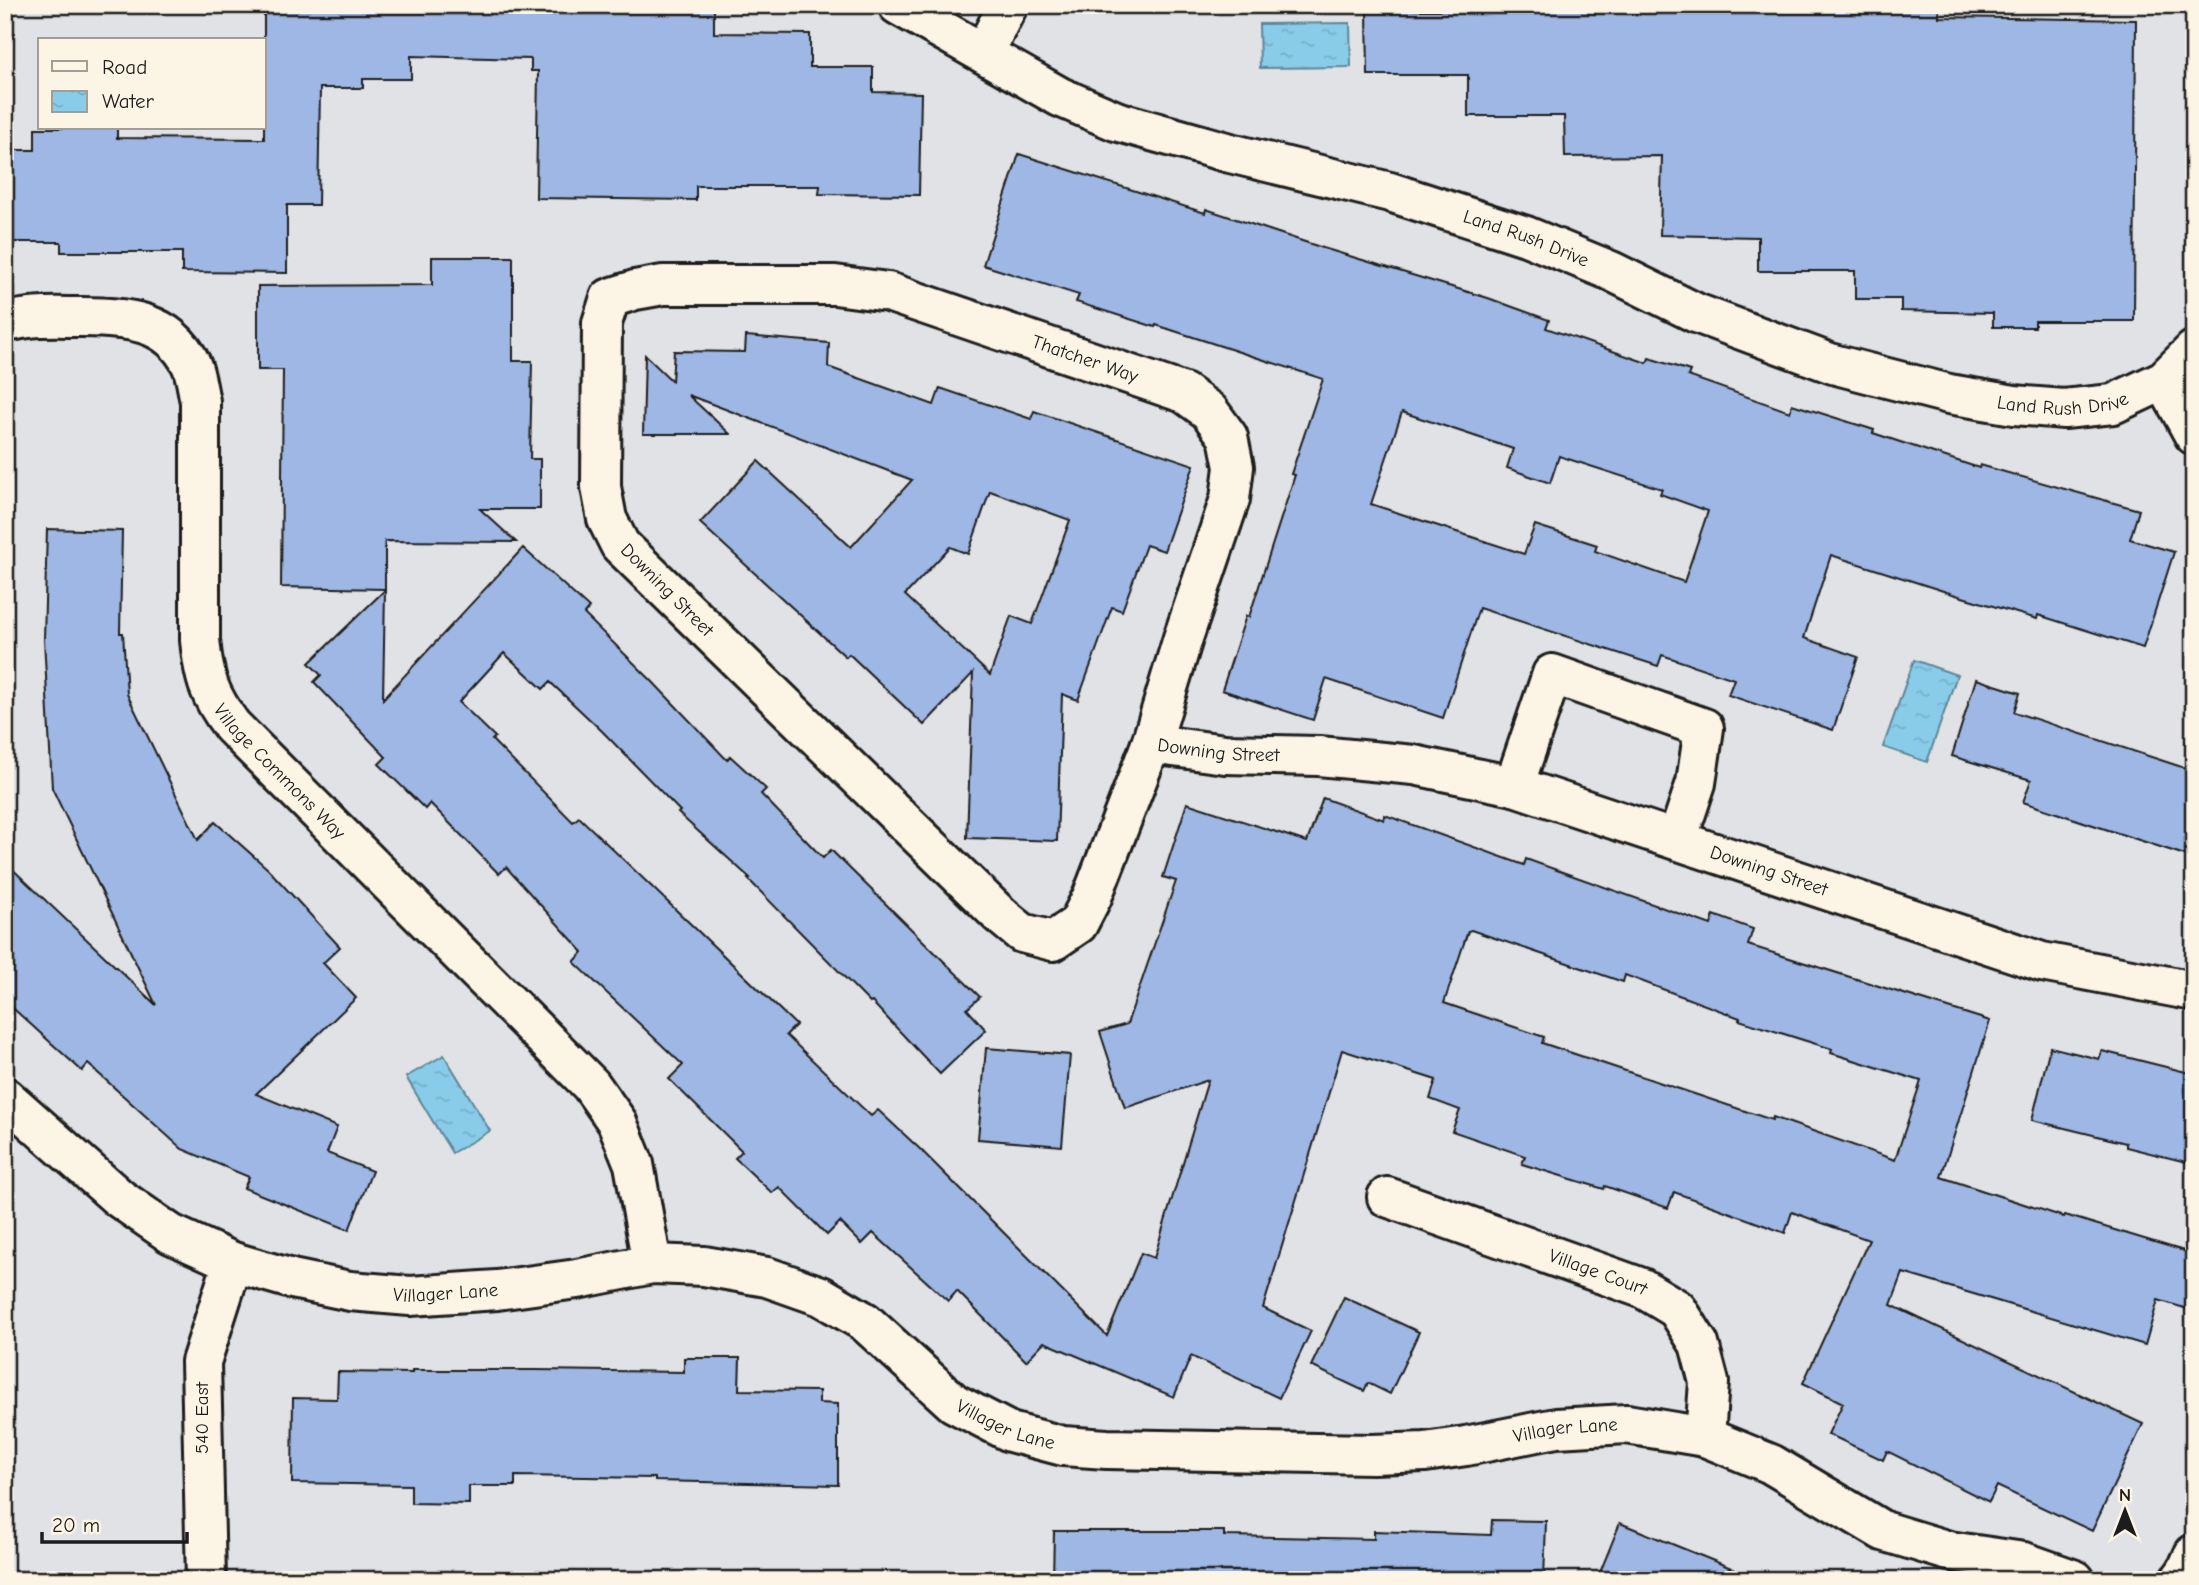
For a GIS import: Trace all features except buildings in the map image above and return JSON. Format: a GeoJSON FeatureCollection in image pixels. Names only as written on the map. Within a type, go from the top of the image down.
{"type":"FeatureCollection","features":[{"type":"Feature","properties":{"kind":"street","name":"Land Rush Drive"},"geometry":{"type":"LineString","coordinates":[[898,5],[1060,97],[1116,121],[1230,153],[1390,192],[1526,236],[1611,271],[1696,313],[1833,364],[1949,394],[2064,410],[2113,404],[2164,380],[2194,350]]}},
{"type":"Feature","properties":{"kind":"street"},"geometry":{"type":"LineString","coordinates":[[984,52],[1008,5]]}},
{"type":"Feature","properties":{"kind":"street","name":"Thatcher Way"},"geometry":{"type":"LineString","coordinates":[[610,298],[663,285],[835,285],[888,292],[1184,393],[1209,411],[1228,437],[1234,467],[1230,499],[1151,744]]}},
{"type":"Feature","properties":{"kind":"street","name":"Downing Street"},"geometry":{"type":"LineString","coordinates":[[610,298],[602,323],[601,487],[607,519],[620,545],[1022,933],[1053,942],[1078,924],[1092,897],[1151,744],[1225,754],[1319,756],[1414,765],[1514,786],[2042,962],[2194,991]]}},
{"type":"Feature","properties":{"kind":"street","name":"Village Commons Way"},"geometry":{"type":"LineString","coordinates":[[10,322],[44,317],[120,318],[154,326],[178,343],[192,366],[200,401],[200,640],[203,671],[214,701],[242,736],[591,1085],[617,1122],[634,1164],[652,1264]]}},
{"type":"Feature","properties":{"kind":"street"},"geometry":{"type":"LineString","coordinates":[[2164,380],[2194,435]]}},
{"type":"Feature","properties":{"kind":"street"},"geometry":{"type":"LineString","coordinates":[[1514,786],[1552,674],[1704,728],[1696,783],[1677,840]]}},
{"type":"Feature","properties":{"kind":"street","name":"Villager Lane"},"geometry":{"type":"LineString","coordinates":[[5,1097],[118,1198],[171,1234],[233,1262],[292,1279],[350,1291],[410,1296],[497,1290],[577,1279],[652,1264],[704,1266],[767,1277],[821,1296],[865,1322],[954,1403],[1010,1432],[1063,1446],[1386,1454],[1466,1446],[1556,1427],[1627,1423],[1705,1437],[1771,1464],[1884,1531],[1949,1551],[2024,1562],[2076,1580]]}},
{"type":"Feature","properties":{"kind":"street","name":"Village Court"},"geometry":{"type":"LineString","coordinates":[[1387,1197],[1642,1287],[1677,1309],[1699,1344],[1709,1382],[1705,1437]]}},
{"type":"Feature","properties":{"kind":"street","name":"540 East"},"geometry":{"type":"LineString","coordinates":[[208,1580],[201,1362],[233,1262]]}},
{"type":"Feature","properties":{"kind":"street"},"geometry":{"type":"LineString","coordinates":[[2180,1580],[2194,1554]]}},
{"type":"Feature","properties":{"kind":"water"},"geometry":{"type":"Polygon","coordinates":[[[1350,23],[1351,67],[1260,68],[1259,24],[1350,23]]]}},
{"type":"Feature","properties":{"kind":"water"},"geometry":{"type":"Polygon","coordinates":[[[1914,660],[1957,675],[1927,762],[1883,747],[1914,660]]]}},
{"type":"Feature","properties":{"kind":"water"},"geometry":{"type":"Polygon","coordinates":[[[444,1055],[490,1131],[452,1153],[406,1077],[444,1055]]]}}]}
